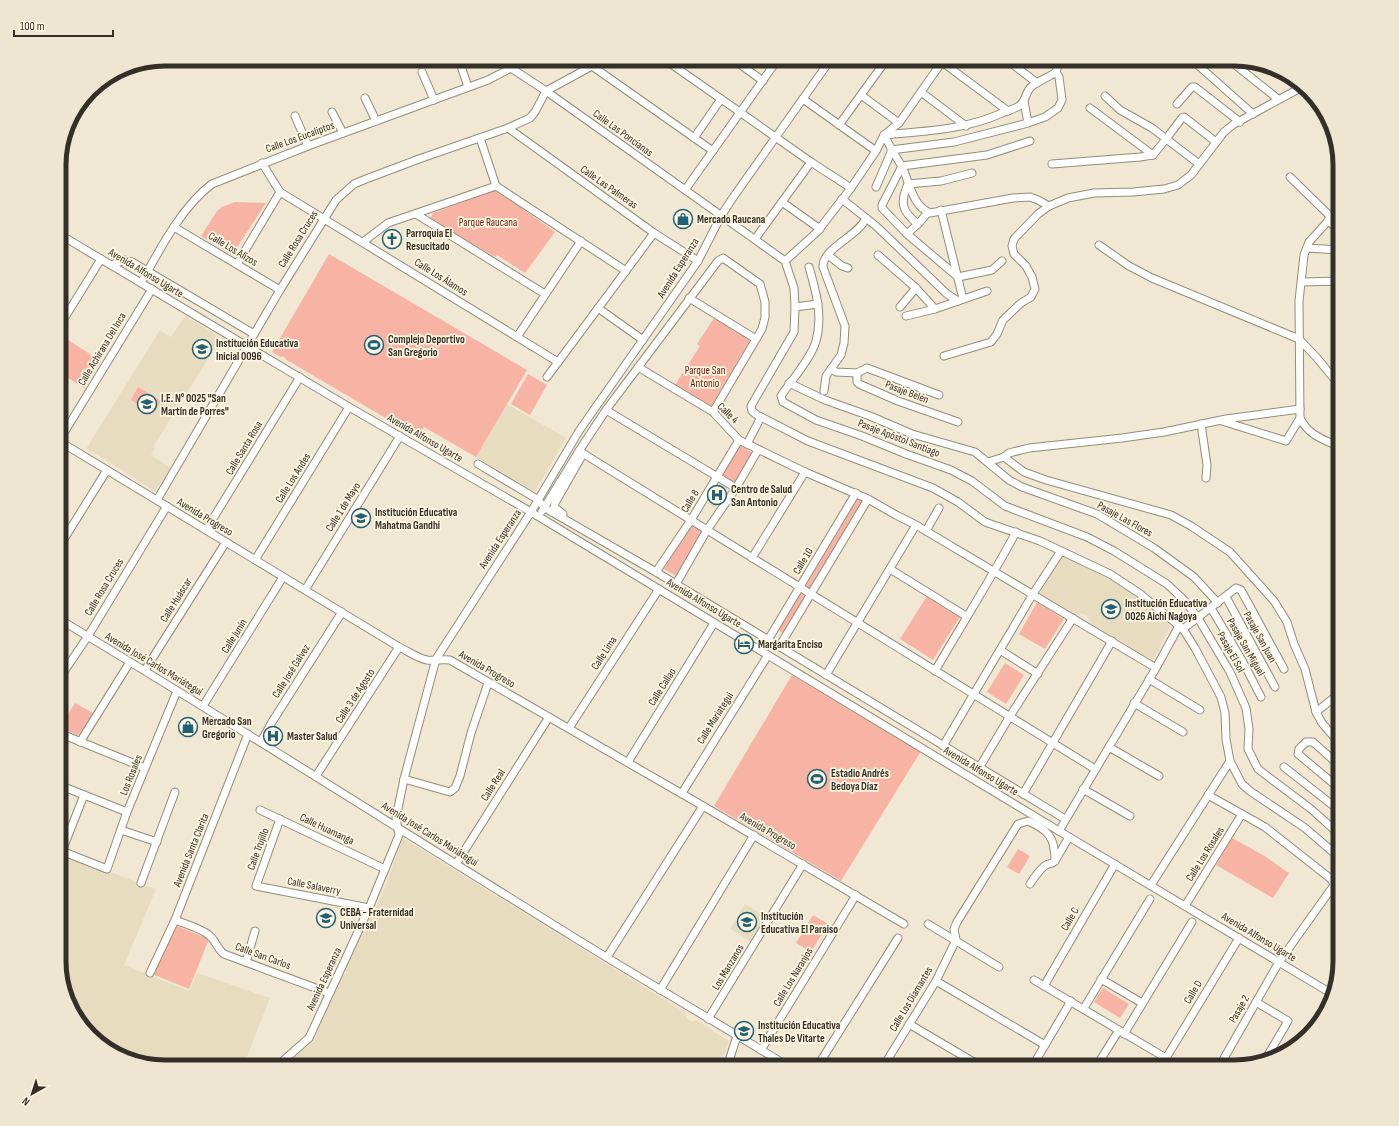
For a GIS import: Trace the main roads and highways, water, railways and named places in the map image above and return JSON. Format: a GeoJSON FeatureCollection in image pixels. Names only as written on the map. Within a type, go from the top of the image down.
{"type":"FeatureCollection","features":[{"type":"Feature","properties":{"kind":"place","name":"Mercado Raucana"},"geometry":{"type":"Point","coordinates":[683,219]}},
{"type":"Feature","properties":{"kind":"place","name":"Parroquia El Resucitado"},"geometry":{"type":"Point","coordinates":[392,239]}},
{"type":"Feature","properties":{"kind":"place","name":"Complejo Deportivo San Gregorio"},"geometry":{"type":"Point","coordinates":[374,345]}},
{"type":"Feature","properties":{"kind":"place","name":"Institución Educativa Inicial 0096"},"geometry":{"type":"Point","coordinates":[202,349]}},
{"type":"Feature","properties":{"kind":"place","name":"I.E. N° 0025 \"San Martín de Porres\""},"geometry":{"type":"Point","coordinates":[147,404]}},
{"type":"Feature","properties":{"kind":"place","name":"Centro de Salud San Antonio"},"geometry":{"type":"Point","coordinates":[717,495]}},
{"type":"Feature","properties":{"kind":"place","name":"Institución Educativa Mahatma Gandhi"},"geometry":{"type":"Point","coordinates":[361,518]}},
{"type":"Feature","properties":{"kind":"place","name":"Institución Educativa 0026 Aichi Nagoya"},"geometry":{"type":"Point","coordinates":[1111,609]}},
{"type":"Feature","properties":{"kind":"place","name":"Margarita Enciso"},"geometry":{"type":"Point","coordinates":[744,644]}},
{"type":"Feature","properties":{"kind":"place","name":"Mercado San Gregorio"},"geometry":{"type":"Point","coordinates":[188,727]}},
{"type":"Feature","properties":{"kind":"place","name":"Master Salud"},"geometry":{"type":"Point","coordinates":[273,736]}},
{"type":"Feature","properties":{"kind":"place","name":"Estadio Andrés Bedoya Díaz"},"geometry":{"type":"Point","coordinates":[817,779]}},
{"type":"Feature","properties":{"kind":"place","name":"CEBA - Fraternidad Universal"},"geometry":{"type":"Point","coordinates":[326,918]}},
{"type":"Feature","properties":{"kind":"place","name":"Institución Educativa El Paraiso"},"geometry":{"type":"Point","coordinates":[747,922]}},
{"type":"Feature","properties":{"kind":"place","name":"Institución Educativa Thales De Vitarte"},"geometry":{"type":"Point","coordinates":[744,1031]}},
{"type":"Feature","properties":{"kind":"park label","name":"Parque Raucana"},"geometry":{"type":"Point","coordinates":[488,222]}},
{"type":"Feature","properties":{"kind":"park label","name":"Parque San Antonio"},"geometry":{"type":"Point","coordinates":[705,376]}}]}
